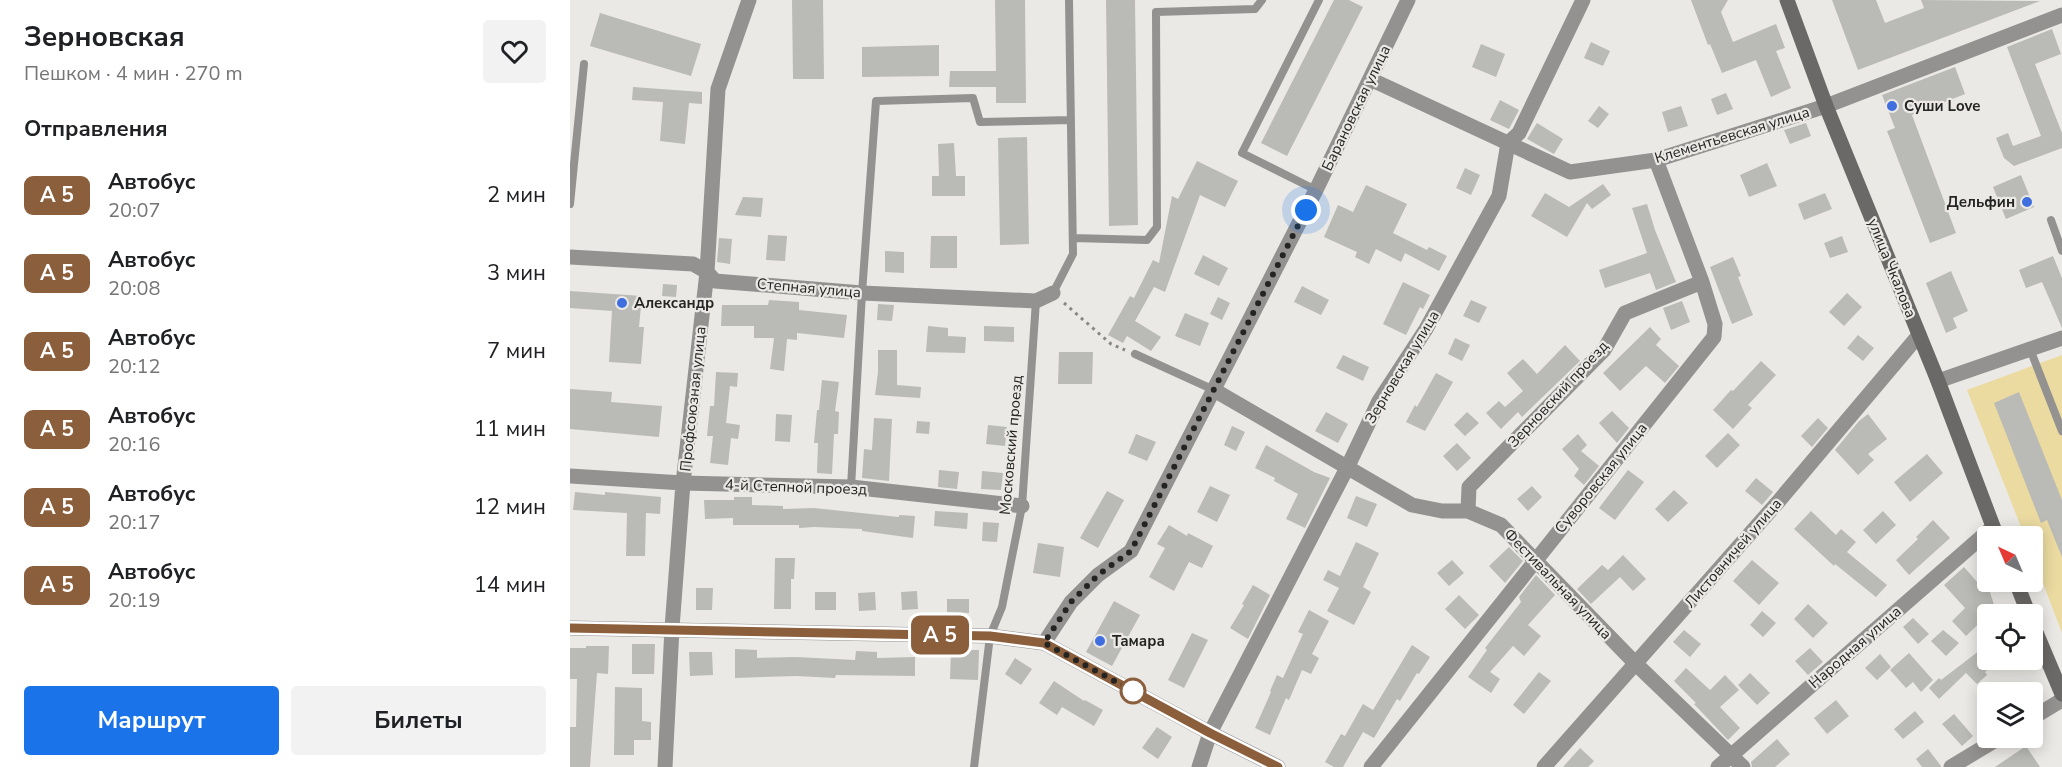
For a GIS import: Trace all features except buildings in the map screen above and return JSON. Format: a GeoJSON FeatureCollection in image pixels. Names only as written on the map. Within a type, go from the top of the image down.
{"type":"FeatureCollection","features":[{"type":"Feature","properties":{"kind":"main road","name":"улица Чкалова"},"geometry":{"type":"LineString","coordinates":[[1786,0],[1826,106],[1938,381],[1993,526]]}},
{"type":"Feature","properties":{"kind":"main road"},"geometry":{"type":"LineString","coordinates":[[2043,649],[2062,694]]}},
{"type":"Feature","properties":{"kind":"street","name":"Профсоюзная улица"},"geometry":{"type":"LineString","coordinates":[[665,767],[672,628],[683,483],[707,272],[718,89],[748,0]]}},
{"type":"Feature","properties":{"kind":"street","name":"Барановская улица"},"geometry":{"type":"LineString","coordinates":[[1044,643],[1071,602],[1098,575],[1131,551],[1316,190],[1408,0]]}},
{"type":"Feature","properties":{"kind":"street","name":"Зерновская улица"},"geometry":{"type":"LineString","coordinates":[[1198,767],[1210,733],[1348,466],[1379,401],[1426,329],[1499,196],[1508,143],[1519,133],[1583,0]]}},
{"type":"Feature","properties":{"kind":"street","name":"Клементьевская улица"},"geometry":{"type":"LineString","coordinates":[[1370,79],[1570,172],[1656,160],[1826,106],[2062,15]]}},
{"type":"Feature","properties":{"kind":"street","name":"Суворовская улица"},"geometry":{"type":"LineString","coordinates":[[1371,767],[1714,337],[1715,324],[1702,282],[1656,160]]}},
{"type":"Feature","properties":{"kind":"street","name":"Степная улица"},"geometry":{"type":"LineString","coordinates":[[570,257],[693,264],[707,272],[715,281],[862,293],[1036,301],[1053,293]]}},
{"type":"Feature","properties":{"kind":"street","name":"Зерновский проезд"},"geometry":{"type":"LineString","coordinates":[[1468,511],[1469,487],[1604,350],[1625,313],[1702,282]]}},
{"type":"Feature","properties":{"kind":"street","name":"Листовничей улица"},"geometry":{"type":"LineString","coordinates":[[1544,767],[1778,502],[1919,335]]}},
{"type":"Feature","properties":{"kind":"street"},"geometry":{"type":"LineString","coordinates":[[1938,381],[2062,338]]}},
{"type":"Feature","properties":{"kind":"street","name":"Фестивальная улица"},"geometry":{"type":"LineString","coordinates":[[1214,390],[1412,505],[1442,511],[1468,511],[1501,525],[1636,664],[1743,767]]}},
{"type":"Feature","properties":{"kind":"street","name":"4-й Степной проезд"},"geometry":{"type":"LineString","coordinates":[[570,476],[683,483],[852,487],[1022,506]]}},
{"type":"Feature","properties":{"kind":"street","name":"Народная улица"},"geometry":{"type":"LineString","coordinates":[[1718,767],[1977,547]]}},
{"type":"Feature","properties":{"kind":"street"},"geometry":{"type":"LineString","coordinates":[[570,628],[672,628],[990,636],[1044,643],[1278,767]]}},
{"type":"Feature","properties":{"kind":"street"},"geometry":{"type":"LineString","coordinates":[[2043,711],[2062,700]]}},
{"type":"Feature","properties":{"kind":"street"},"geometry":{"type":"LineString","coordinates":[[1951,767],[1982,748]]}},
{"type":"Feature","properties":{"kind":"lane"},"geometry":{"type":"LineString","coordinates":[[1053,293],[1073,254],[1069,0]]}},
{"type":"Feature","properties":{"kind":"lane"},"geometry":{"type":"LineString","coordinates":[[1073,238],[1147,240],[1157,226],[1156,12],[1255,9],[1262,0]]}},
{"type":"Feature","properties":{"kind":"lane"},"geometry":{"type":"LineString","coordinates":[[1316,190],[1242,153],[1319,0]]}},
{"type":"Feature","properties":{"kind":"lane"},"geometry":{"type":"LineString","coordinates":[[570,204],[584,64]]}},
{"type":"Feature","properties":{"kind":"lane"},"geometry":{"type":"LineString","coordinates":[[852,487],[862,293],[876,101],[973,98],[980,122],[1071,120]]}},
{"type":"Feature","properties":{"kind":"lane"},"geometry":{"type":"LineString","coordinates":[[2051,220],[2062,251]]}},
{"type":"Feature","properties":{"kind":"lane","name":"Московский проезд"},"geometry":{"type":"LineString","coordinates":[[974,767],[990,636],[1002,607],[1022,506],[1036,301]]}},
{"type":"Feature","properties":{"kind":"lane"},"geometry":{"type":"LineString","coordinates":[[2030,349],[2062,431]]}},
{"type":"Feature","properties":{"kind":"lane"},"geometry":{"type":"LineString","coordinates":[[1135,354],[1214,390]]}},
{"type":"Feature","properties":{"kind":"path"},"geometry":{"type":"LineString","coordinates":[[1053,293],[1111,344],[1135,354]]}},
{"type":"Feature","properties":{"kind":"shaded area"},"geometry":{"type":"Polygon","coordinates":[[[2062,355],[2062,633],[2043,583],[2043,526],[2021,526],[1967,390],[2062,355]]]}},
{"type":"Feature","properties":{"kind":"bus line"},"geometry":{"type":"LineString","coordinates":[[570,628],[672,628],[990,636],[1044,643],[1278,767]]}},
{"type":"Feature","properties":{"kind":"place","name":"Суши Love"},"geometry":{"type":"Point","coordinates":[1892,106]}},
{"type":"Feature","properties":{"kind":"place","name":"Дельфин"},"geometry":{"type":"Point","coordinates":[2027,202]}},
{"type":"Feature","properties":{"kind":"place","name":"Александр"},"geometry":{"type":"Point","coordinates":[622,303]}},
{"type":"Feature","properties":{"kind":"place","name":"Тамара"},"geometry":{"type":"Point","coordinates":[1100,641]}},
{"type":"Feature","properties":{"kind":"route"},"geometry":{"type":"LineString","coordinates":[[1133,691],[1044,643],[1071,602],[1098,575],[1131,551],[1306,210]]}}]}
